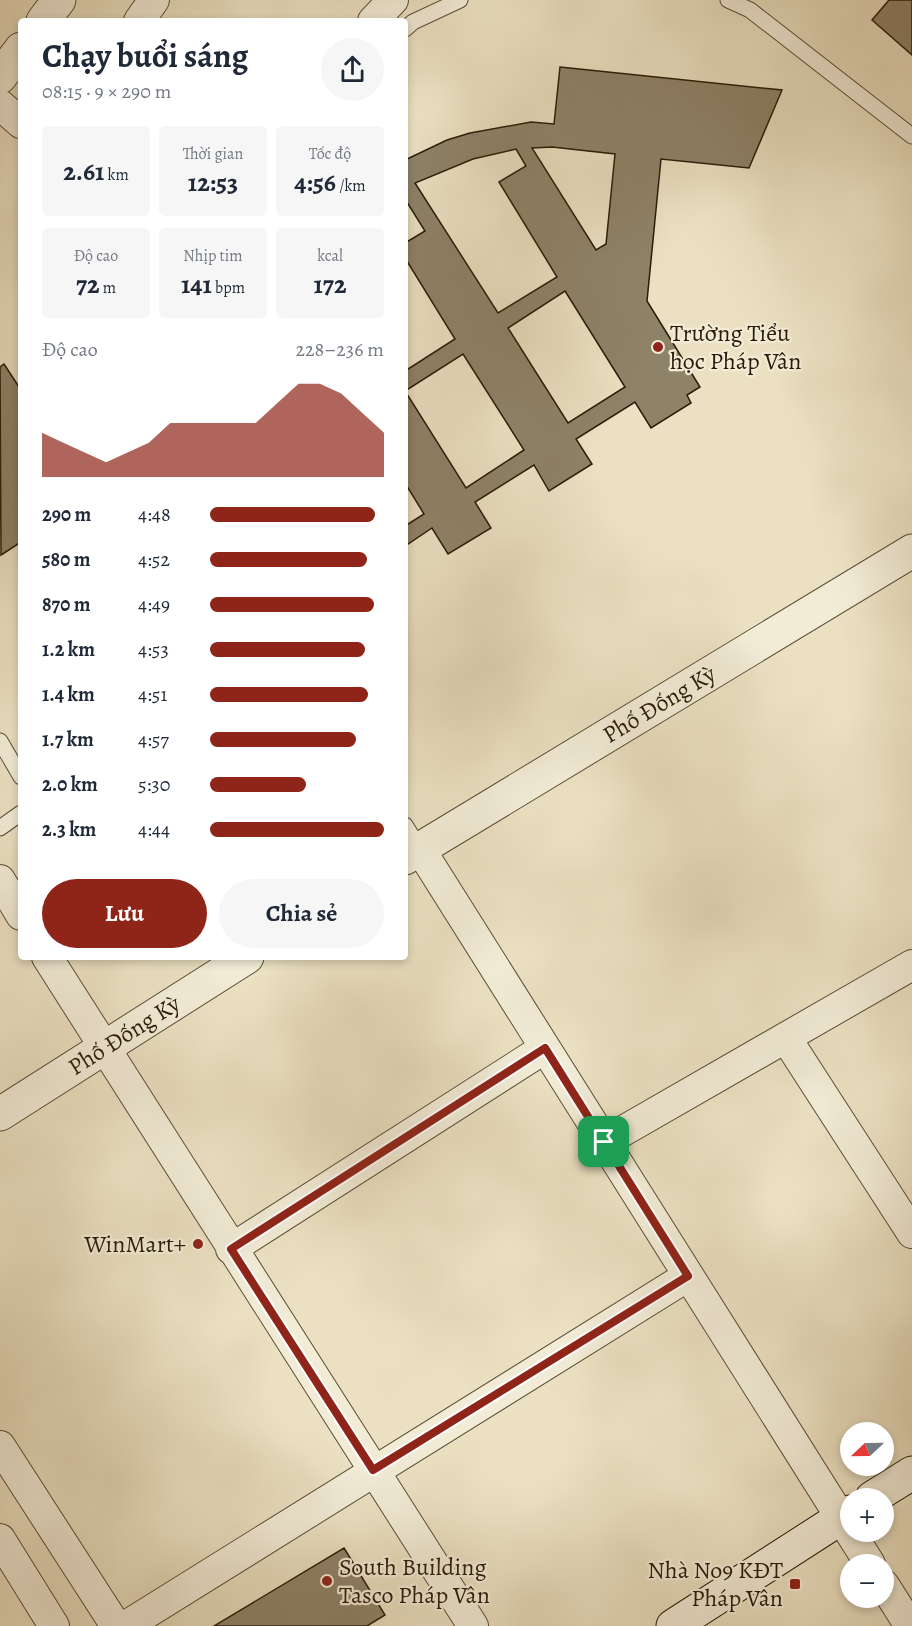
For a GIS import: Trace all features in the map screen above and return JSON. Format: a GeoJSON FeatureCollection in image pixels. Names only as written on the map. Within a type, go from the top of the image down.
{"type":"FeatureCollection","features":[{"type":"Feature","properties":{"kind":"street"},"geometry":{"type":"LineString","coordinates":[[45,18],[59,0]]}},
{"type":"Feature","properties":{"kind":"street"},"geometry":{"type":"LineString","coordinates":[[376,18],[393,0]]}},
{"type":"Feature","properties":{"kind":"street"},"geometry":{"type":"LineString","coordinates":[[0,77],[18,54]]}},
{"type":"Feature","properties":{"kind":"street"},"geometry":{"type":"LineString","coordinates":[[0,105],[18,120]]}},
{"type":"Feature","properties":{"kind":"street","name":"Phố Đống Kỳ"},"geometry":{"type":"LineString","coordinates":[[410,844],[912,551]]}},
{"type":"Feature","properties":{"kind":"street"},"geometry":{"type":"LineString","coordinates":[[410,844],[545,1048],[688,1276],[840,1506]]}},
{"type":"Feature","properties":{"kind":"street"},"geometry":{"type":"LineString","coordinates":[[0,880],[18,910]]}},
{"type":"Feature","properties":{"kind":"street"},"geometry":{"type":"LineString","coordinates":[[49,960],[102,1048],[473,1626]]}},
{"type":"Feature","properties":{"kind":"street","name":"Phố Đống Kỳ"},"geometry":{"type":"LineString","coordinates":[[0,1114],[243,960]]}},
{"type":"Feature","properties":{"kind":"street"},"geometry":{"type":"LineString","coordinates":[[604,1142],[912,965]]}},
{"type":"Feature","properties":{"kind":"street"},"geometry":{"type":"LineString","coordinates":[[786,1038],[912,1233]]}},
{"type":"Feature","properties":{"kind":"street"},"geometry":{"type":"LineString","coordinates":[[231,1249],[545,1048]]}},
{"type":"Feature","properties":{"kind":"street"},"geometry":{"type":"LineString","coordinates":[[126,1626],[373,1470],[688,1276]]}},
{"type":"Feature","properties":{"kind":"street"},"geometry":{"type":"LineString","coordinates":[[0,1446],[116,1626]]}},
{"type":"Feature","properties":{"kind":"street"},"geometry":{"type":"LineString","coordinates":[[888,1488],[912,1473]]}},
{"type":"Feature","properties":{"kind":"street"},"geometry":{"type":"LineString","coordinates":[[673,1626],[840,1519]]}},
{"type":"Feature","properties":{"kind":"street"},"geometry":{"type":"LineString","coordinates":[[0,1539],[54,1626]]}},
{"type":"Feature","properties":{"kind":"street"},"geometry":{"type":"LineString","coordinates":[[894,1601],[910,1626]]}},
{"type":"Feature","properties":{"kind":"lane"},"geometry":{"type":"LineString","coordinates":[[408,26],[460,0]]}},
{"type":"Feature","properties":{"kind":"lane"},"geometry":{"type":"LineString","coordinates":[[728,0],[750,10],[912,136]]}},
{"type":"Feature","properties":{"kind":"lane"},"geometry":{"type":"LineString","coordinates":[[0,741],[18,772]]}},
{"type":"Feature","properties":{"kind":"lane"},"geometry":{"type":"LineString","coordinates":[[0,828],[18,815]]}},
{"type":"Feature","properties":{"kind":"building"},"geometry":{"type":"Polygon","coordinates":[[[889,0],[912,0],[912,55],[872,20],[889,0]]]}},
{"type":"Feature","properties":{"kind":"building"},"geometry":{"type":"Polygon","coordinates":[[[560,67],[782,90],[749,168],[661,159],[647,301],[700,387],[687,395],[691,403],[651,428],[635,402],[576,439],[592,464],[549,491],[534,465],[475,502],[491,528],[448,554],[432,528],[408,544],[408,524],[424,514],[408,488],[408,396],[466,488],[524,450],[463,354],[408,389],[408,369],[455,339],[408,263],[408,241],[425,231],[408,204],[408,159],[447,140],[470,133],[531,122],[554,124],[560,67]],[[552,147],[532,148],[596,250],[606,244],[615,154],[552,147]],[[516,149],[473,159],[415,183],[498,313],[557,277],[499,182],[526,166],[516,149]],[[565,291],[508,328],[568,423],[625,387],[565,291]]]}},
{"type":"Feature","properties":{"kind":"building"},"geometry":{"type":"Polygon","coordinates":[[[4,364],[18,385],[18,544],[1,555],[0,367],[4,364]]]}},
{"type":"Feature","properties":{"kind":"building","name":"South Building Tasco Pháp Vân"},"geometry":{"type":"Polygon","coordinates":[[[344,1548],[385,1615],[367,1626],[214,1626],[344,1548]]]}},
{"type":"Feature","properties":{"kind":"place","name":"Trường Tiểu học Pháp Vân"},"geometry":{"type":"Point","coordinates":[658,347]}},
{"type":"Feature","properties":{"kind":"place","name":"WinMart+"},"geometry":{"type":"Point","coordinates":[198,1244]}},
{"type":"Feature","properties":{"kind":"place","name":"South Building Tasco Pháp Vân"},"geometry":{"type":"Point","coordinates":[327,1581]}},
{"type":"Feature","properties":{"kind":"place","name":"Nhà No9 KĐT Pháp Vân"},"geometry":{"type":"Point","coordinates":[795,1584]}},
{"type":"Feature","properties":{"kind":"route"},"geometry":{"type":"LineString","coordinates":[[545,1048],[604,1142],[688,1276],[373,1470],[231,1249],[545,1048]]}}]}
